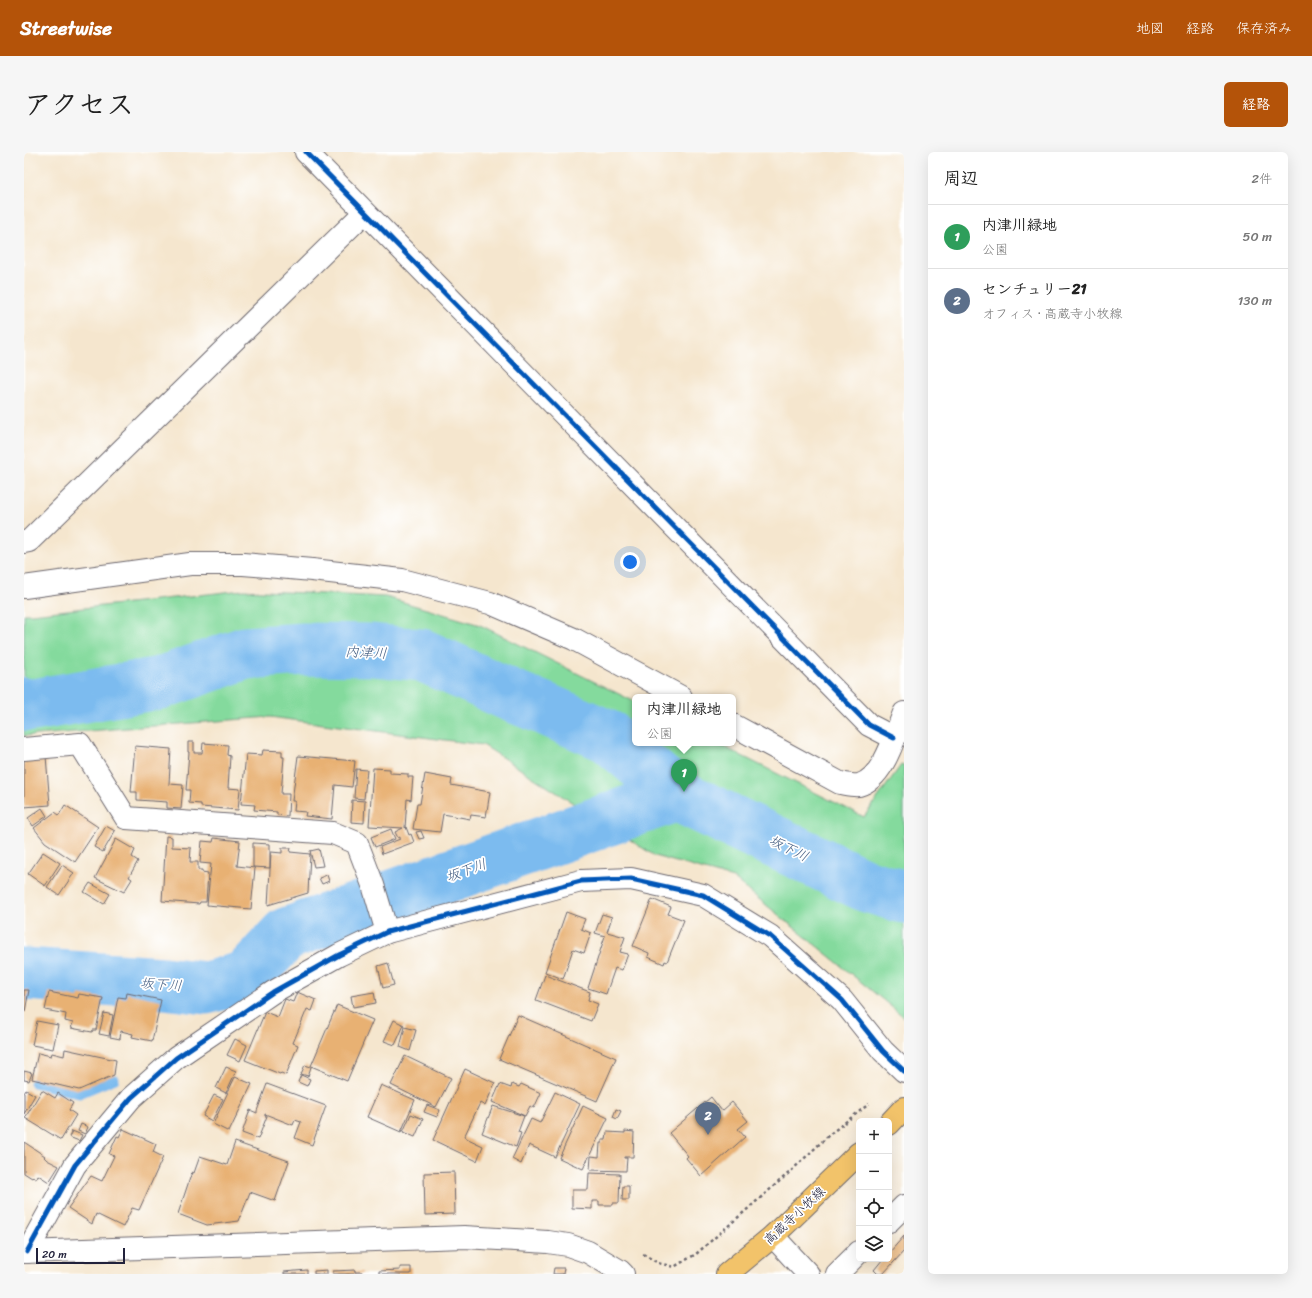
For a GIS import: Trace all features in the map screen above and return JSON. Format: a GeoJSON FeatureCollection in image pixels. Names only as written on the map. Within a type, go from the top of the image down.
{"type":"FeatureCollection","features":[{"type":"Feature","properties":{"kind":"main road"},"geometry":{"type":"LineString","coordinates":[[892,1121],[904,1108]]}},
{"type":"Feature","properties":{"kind":"main road","name":"高蔵寺小牧線"},"geometry":{"type":"LineString","coordinates":[[727,1274],[773,1236],[858,1154]]}},
{"type":"Feature","properties":{"kind":"street"},"geometry":{"type":"LineString","coordinates":[[306,152],[364,213],[869,725],[894,738]]}},
{"type":"Feature","properties":{"kind":"street"},"geometry":{"type":"LineString","coordinates":[[24,542],[29,541],[364,213]]}},
{"type":"Feature","properties":{"kind":"street"},"geometry":{"type":"LineString","coordinates":[[24,587],[190,564],[243,564],[402,580],[490,603],[574,639],[675,694]]}},
{"type":"Feature","properties":{"kind":"street"},"geometry":{"type":"LineString","coordinates":[[736,727],[840,783],[858,785],[872,779],[881,766],[904,713]]}},
{"type":"Feature","properties":{"kind":"street"},"geometry":{"type":"LineString","coordinates":[[24,749],[80,744],[126,818],[333,832],[357,842],[373,884],[385,926]]}},
{"type":"Feature","properties":{"kind":"street"},"geometry":{"type":"LineString","coordinates":[[25,1252],[75,1165],[131,1098],[176,1058],[273,992],[339,955],[385,926],[580,881],[630,879],[703,895],[770,936],[842,1000],[883,1051],[904,1071]]}},
{"type":"Feature","properties":{"kind":"street"},"geometry":{"type":"LineString","coordinates":[[892,1218],[904,1206]]}},
{"type":"Feature","properties":{"kind":"street"},"geometry":{"type":"LineString","coordinates":[[773,1236],[808,1274]]}},
{"type":"Feature","properties":{"kind":"street"},"geometry":{"type":"LineString","coordinates":[[25,1252],[464,1237],[548,1242],[568,1245],[588,1252],[623,1274]]}},
{"type":"Feature","properties":{"kind":"street"},"geometry":{"type":"LineString","coordinates":[[837,1274],[856,1255]]}},
{"type":"Feature","properties":{"kind":"green space"},"geometry":{"type":"Polygon","coordinates":[[[243,590],[386,597],[480,625],[632,701],[632,746],[722,746],[864,817],[901,765],[904,766],[904,1017],[733,878],[655,856],[483,745],[270,717],[24,736],[24,614],[243,590]]]}},
{"type":"Feature","properties":{"kind":"building"},"geometry":{"type":"Polygon","coordinates":[[[188,742],[194,742],[194,753],[202,753],[203,743],[228,745],[227,755],[230,756],[228,788],[240,789],[238,810],[201,807],[201,804],[189,803],[190,790],[186,790],[189,752],[188,742]]]}},
{"type":"Feature","properties":{"kind":"building"},"geometry":{"type":"Polygon","coordinates":[[[135,746],[171,749],[169,784],[183,785],[181,809],[167,808],[167,802],[137,800],[137,792],[131,792],[135,746]]]}},
{"type":"Feature","properties":{"kind":"building"},"geometry":{"type":"Polygon","coordinates":[[[263,750],[282,751],[282,757],[284,757],[281,794],[289,794],[288,816],[277,815],[277,812],[254,810],[255,805],[241,804],[246,754],[262,755],[263,750]]]}},
{"type":"Feature","properties":{"kind":"building"},"geometry":{"type":"Polygon","coordinates":[[[46,756],[50,805],[24,807],[24,758],[46,756]]]}},
{"type":"Feature","properties":{"kind":"building"},"geometry":{"type":"Polygon","coordinates":[[[298,756],[355,761],[352,787],[335,785],[332,819],[305,816],[306,812],[294,811],[295,801],[292,801],[298,756]]]}},
{"type":"Feature","properties":{"kind":"building"},"geometry":{"type":"Polygon","coordinates":[[[373,768],[390,769],[390,773],[408,774],[408,777],[413,777],[411,800],[407,799],[405,828],[406,827],[409,835],[411,834],[414,842],[382,854],[380,847],[400,839],[395,832],[403,828],[369,826],[373,768]]]}},
{"type":"Feature","properties":{"kind":"building"},"geometry":{"type":"Polygon","coordinates":[[[356,769],[367,770],[364,799],[354,798],[356,769]]]}},
{"type":"Feature","properties":{"kind":"building"},"geometry":{"type":"Polygon","coordinates":[[[425,774],[452,779],[451,785],[490,792],[486,817],[471,815],[470,819],[443,814],[440,832],[413,829],[417,804],[420,804],[425,774]]]}},
{"type":"Feature","properties":{"kind":"building"},"geometry":{"type":"Polygon","coordinates":[[[352,800],[365,801],[364,823],[351,822],[352,800]]]}},
{"type":"Feature","properties":{"kind":"building"},"geometry":{"type":"Polygon","coordinates":[[[65,805],[98,827],[75,862],[45,842],[34,828],[55,812],[59,815],[65,805]]]}},
{"type":"Feature","properties":{"kind":"building"},"geometry":{"type":"Polygon","coordinates":[[[42,808],[47,816],[33,826],[28,818],[42,808]]]}},
{"type":"Feature","properties":{"kind":"building"},"geometry":{"type":"Polygon","coordinates":[[[106,826],[115,831],[103,852],[94,847],[106,826]]]}},
{"type":"Feature","properties":{"kind":"building"},"geometry":{"type":"Polygon","coordinates":[[[391,829],[395,839],[375,847],[371,837],[391,829]]]}},
{"type":"Feature","properties":{"kind":"building"},"geometry":{"type":"Polygon","coordinates":[[[421,831],[424,838],[419,839],[416,832],[421,831]]]}},
{"type":"Feature","properties":{"kind":"building"},"geometry":{"type":"Polygon","coordinates":[[[166,836],[172,837],[172,847],[191,848],[190,862],[198,862],[198,870],[208,873],[206,902],[200,902],[199,904],[162,901],[166,836]]]}},
{"type":"Feature","properties":{"kind":"building"},"geometry":{"type":"Polygon","coordinates":[[[214,838],[240,841],[237,866],[255,868],[251,909],[207,905],[211,864],[200,863],[202,841],[213,842],[214,838]]]}},
{"type":"Feature","properties":{"kind":"building"},"geometry":{"type":"Polygon","coordinates":[[[116,839],[135,850],[132,857],[138,861],[129,877],[132,879],[124,892],[95,878],[116,839]]]}},
{"type":"Feature","properties":{"kind":"building"},"geometry":{"type":"Polygon","coordinates":[[[253,843],[270,844],[270,868],[253,867],[253,843]]]}},
{"type":"Feature","properties":{"kind":"building"},"geometry":{"type":"Polygon","coordinates":[[[282,848],[291,848],[290,852],[310,854],[308,893],[268,905],[271,852],[282,853],[282,848]]]}},
{"type":"Feature","properties":{"kind":"building"},"geometry":{"type":"Polygon","coordinates":[[[319,849],[323,866],[314,867],[310,851],[319,849]]]}},
{"type":"Feature","properties":{"kind":"building"},"geometry":{"type":"Polygon","coordinates":[[[43,852],[60,863],[45,886],[28,874],[43,852]]]}},
{"type":"Feature","properties":{"kind":"building"},"geometry":{"type":"Polygon","coordinates":[[[62,865],[74,873],[59,895],[47,887],[62,865]]]}},
{"type":"Feature","properties":{"kind":"building"},"geometry":{"type":"Polygon","coordinates":[[[327,875],[329,881],[322,884],[319,878],[327,875]]]}},
{"type":"Feature","properties":{"kind":"building"},"geometry":{"type":"Polygon","coordinates":[[[90,883],[110,894],[104,904],[84,892],[90,883]]]}},
{"type":"Feature","properties":{"kind":"building"},"geometry":{"type":"Polygon","coordinates":[[[652,899],[671,907],[668,914],[684,920],[667,962],[665,961],[664,964],[648,957],[649,953],[633,946],[652,899]]]}},
{"type":"Feature","properties":{"kind":"building"},"geometry":{"type":"Polygon","coordinates":[[[566,912],[585,919],[581,929],[591,933],[584,953],[573,949],[563,979],[545,972],[566,912]]]}},
{"type":"Feature","properties":{"kind":"building"},"geometry":{"type":"Polygon","coordinates":[[[602,914],[612,917],[607,932],[625,937],[620,952],[628,954],[622,970],[615,968],[606,994],[588,988],[605,936],[595,933],[602,914]]]}},
{"type":"Feature","properties":{"kind":"building"},"geometry":{"type":"Polygon","coordinates":[[[388,963],[394,985],[383,988],[378,966],[388,963]]]}},
{"type":"Feature","properties":{"kind":"building"},"geometry":{"type":"Polygon","coordinates":[[[545,975],[590,992],[588,1000],[598,1004],[591,1021],[536,1000],[545,975]]]}},
{"type":"Feature","properties":{"kind":"building"},"geometry":{"type":"Polygon","coordinates":[[[24,990],[29,990],[25,1012],[24,1012],[24,990]]]}},
{"type":"Feature","properties":{"kind":"building"},"geometry":{"type":"Polygon","coordinates":[[[49,992],[78,998],[79,994],[103,998],[96,1030],[93,1030],[92,1032],[71,1028],[73,1023],[65,1021],[66,1014],[45,1010],[49,992]]]}},
{"type":"Feature","properties":{"kind":"building"},"geometry":{"type":"Polygon","coordinates":[[[297,992],[316,1000],[312,1011],[307,1009],[293,1043],[298,1045],[286,1075],[245,1060],[265,1012],[278,1017],[285,999],[293,1002],[297,992]]]}},
{"type":"Feature","properties":{"kind":"building"},"geometry":{"type":"Polygon","coordinates":[[[374,992],[376,1003],[353,1007],[351,996],[374,992]]]}},
{"type":"Feature","properties":{"kind":"building"},"geometry":{"type":"Polygon","coordinates":[[[127,993],[161,1000],[152,1041],[132,1037],[133,1034],[121,1031],[120,1039],[110,1037],[118,997],[126,998],[127,993]]]}},
{"type":"Feature","properties":{"kind":"building"},"geometry":{"type":"Polygon","coordinates":[[[337,1005],[373,1020],[347,1081],[311,1066],[337,1005]]]}},
{"type":"Feature","properties":{"kind":"building"},"geometry":{"type":"Polygon","coordinates":[[[104,1013],[113,1015],[109,1036],[99,1034],[104,1013]]]}},
{"type":"Feature","properties":{"kind":"building"},"geometry":{"type":"Polygon","coordinates":[[[518,1015],[616,1058],[597,1101],[499,1059],[518,1015]]]}},
{"type":"Feature","properties":{"kind":"building"},"geometry":{"type":"Polygon","coordinates":[[[394,1020],[404,1025],[395,1045],[384,1041],[394,1020]]]}},
{"type":"Feature","properties":{"kind":"building"},"geometry":{"type":"Polygon","coordinates":[[[37,1021],[58,1025],[53,1049],[32,1045],[37,1021]]]}},
{"type":"Feature","properties":{"kind":"building"},"geometry":{"type":"Polygon","coordinates":[[[405,1027],[416,1030],[410,1051],[400,1047],[405,1027]]]}},
{"type":"Feature","properties":{"kind":"building"},"geometry":{"type":"Polygon","coordinates":[[[235,1039],[247,1045],[240,1061],[227,1055],[235,1039]]]}},
{"type":"Feature","properties":{"kind":"building"},"geometry":{"type":"Polygon","coordinates":[[[65,1049],[116,1060],[114,1075],[79,1090],[32,1079],[38,1053],[51,1056],[52,1053],[64,1056],[65,1049]]]}},
{"type":"Feature","properties":{"kind":"building"},"geometry":{"type":"Polygon","coordinates":[[[405,1056],[451,1078],[436,1107],[391,1085],[405,1056]]]}},
{"type":"Feature","properties":{"kind":"building"},"geometry":{"type":"Polygon","coordinates":[[[305,1065],[311,1067],[308,1076],[301,1074],[305,1065]]]}},
{"type":"Feature","properties":{"kind":"building"},"geometry":{"type":"Polygon","coordinates":[[[226,1067],[236,1071],[226,1093],[216,1088],[226,1067]]]}},
{"type":"Feature","properties":{"kind":"building"},"geometry":{"type":"Polygon","coordinates":[[[465,1069],[495,1083],[485,1106],[480,1103],[464,1137],[483,1146],[477,1161],[433,1140],[465,1069]]]}},
{"type":"Feature","properties":{"kind":"building"},"geometry":{"type":"Polygon","coordinates":[[[24,1071],[32,1073],[29,1081],[24,1080],[24,1071]]]}},
{"type":"Feature","properties":{"kind":"building"},"geometry":{"type":"Polygon","coordinates":[[[301,1075],[310,1079],[307,1086],[298,1082],[301,1075]]]}},
{"type":"Feature","properties":{"kind":"building"},"geometry":{"type":"Polygon","coordinates":[[[235,1077],[252,1084],[229,1132],[213,1124],[235,1077]]]}},
{"type":"Feature","properties":{"kind":"building"},"geometry":{"type":"Polygon","coordinates":[[[267,1084],[326,1106],[312,1145],[295,1138],[301,1122],[295,1120],[293,1125],[265,1114],[265,1116],[267,1116],[258,1139],[242,1133],[250,1110],[257,1113],[267,1084]]]}},
{"type":"Feature","properties":{"kind":"building"},"geometry":{"type":"Polygon","coordinates":[[[500,1084],[511,1088],[512,1084],[519,1087],[521,1084],[541,1093],[534,1108],[530,1106],[525,1116],[492,1102],[500,1084]]]}},
{"type":"Feature","properties":{"kind":"building"},"geometry":{"type":"Polygon","coordinates":[[[381,1085],[415,1100],[401,1132],[367,1117],[381,1085]]]}},
{"type":"Feature","properties":{"kind":"building"},"geometry":{"type":"Polygon","coordinates":[[[26,1090],[35,1095],[24,1114],[24,1093],[26,1090]]]}},
{"type":"Feature","properties":{"kind":"building"},"geometry":{"type":"Polygon","coordinates":[[[42,1090],[55,1098],[58,1093],[73,1103],[69,1110],[76,1115],[61,1140],[25,1118],[42,1090]]]}},
{"type":"Feature","properties":{"kind":"building"},"geometry":{"type":"Polygon","coordinates":[[[555,1092],[580,1104],[555,1157],[529,1145],[521,1164],[512,1159],[531,1119],[540,1123],[555,1092]]]}},
{"type":"Feature","properties":{"kind":"building"},"geometry":{"type":"Polygon","coordinates":[[[214,1095],[223,1099],[212,1121],[203,1116],[214,1095]]]}},
{"type":"Feature","properties":{"kind":"building"},"geometry":{"type":"Polygon","coordinates":[[[711,1097],[722,1111],[732,1102],[748,1121],[738,1129],[745,1137],[701,1176],[686,1158],[688,1156],[669,1133],[711,1097]]]}},
{"type":"Feature","properties":{"kind":"building"},"geometry":{"type":"Polygon","coordinates":[[[427,1105],[440,1110],[437,1117],[424,1112],[427,1105]]]}},
{"type":"Feature","properties":{"kind":"building"},"geometry":{"type":"Polygon","coordinates":[[[493,1106],[524,1116],[518,1132],[521,1133],[516,1147],[482,1133],[493,1106]]]}},
{"type":"Feature","properties":{"kind":"building"},"geometry":{"type":"Polygon","coordinates":[[[583,1106],[608,1118],[583,1169],[559,1158],[583,1106]]]}},
{"type":"Feature","properties":{"kind":"building"},"geometry":{"type":"Polygon","coordinates":[[[616,1109],[621,1111],[617,1119],[613,1117],[616,1109]]]}},
{"type":"Feature","properties":{"kind":"building"},"geometry":{"type":"Polygon","coordinates":[[[411,1114],[423,1119],[415,1137],[403,1132],[411,1114]]]}},
{"type":"Feature","properties":{"kind":"building"},"geometry":{"type":"Polygon","coordinates":[[[81,1124],[88,1127],[85,1134],[78,1131],[81,1124]]]}},
{"type":"Feature","properties":{"kind":"building"},"geometry":{"type":"Polygon","coordinates":[[[123,1129],[156,1144],[153,1152],[163,1157],[139,1210],[132,1208],[123,1227],[96,1214],[92,1224],[68,1208],[91,1176],[102,1181],[114,1156],[109,1154],[117,1136],[119,1137],[123,1129]]]}},
{"type":"Feature","properties":{"kind":"building"},"geometry":{"type":"Polygon","coordinates":[[[72,1131],[82,1135],[79,1141],[69,1137],[72,1131]]]}},
{"type":"Feature","properties":{"kind":"building"},"geometry":{"type":"Polygon","coordinates":[[[625,1131],[634,1132],[633,1157],[624,1157],[627,1158],[626,1171],[590,1170],[591,1156],[599,1157],[600,1143],[602,1143],[602,1140],[606,1140],[607,1132],[625,1133],[625,1131]]]}},
{"type":"Feature","properties":{"kind":"building"},"geometry":{"type":"Polygon","coordinates":[[[24,1142],[45,1156],[44,1157],[47,1160],[59,1166],[49,1182],[38,1175],[36,1179],[24,1173],[24,1142]]]}},
{"type":"Feature","properties":{"kind":"building"},"geometry":{"type":"Polygon","coordinates":[[[235,1142],[289,1161],[275,1201],[250,1192],[239,1221],[207,1225],[178,1214],[192,1172],[194,1173],[200,1156],[227,1165],[235,1142]]]}},
{"type":"Feature","properties":{"kind":"building"},"geometry":{"type":"Polygon","coordinates":[[[454,1172],[455,1214],[425,1215],[424,1173],[454,1172]]]}},
{"type":"Feature","properties":{"kind":"building"},"geometry":{"type":"Polygon","coordinates":[[[589,1173],[620,1174],[619,1203],[613,1203],[613,1205],[599,1205],[599,1201],[592,1201],[592,1209],[572,1208],[572,1190],[588,1190],[589,1173]]]}},
{"type":"Feature","properties":{"kind":"building"},"geometry":{"type":"Polygon","coordinates":[[[623,1186],[629,1186],[629,1200],[622,1200],[623,1186]]]}},
{"type":"Feature","properties":{"kind":"building"},"geometry":{"type":"Polygon","coordinates":[[[904,1236],[904,1251],[883,1274],[878,1274],[874,1270],[881,1262],[892,1262],[892,1250],[904,1236]]]}},
{"type":"Feature","properties":{"kind":"building"},"geometry":{"type":"Polygon","coordinates":[[[400,1267],[411,1267],[411,1274],[379,1274],[379,1271],[400,1270],[400,1267]]]}},
{"type":"Feature","properties":{"kind":"building"},"geometry":{"type":"Polygon","coordinates":[[[554,1268],[564,1268],[563,1274],[553,1274],[554,1268]]]}},
{"type":"Feature","properties":{"kind":"building"},"geometry":{"type":"Polygon","coordinates":[[[307,1270],[307,1274],[284,1274],[284,1272],[307,1270]]]}},
{"type":"Feature","properties":{"kind":"building"},"geometry":{"type":"Polygon","coordinates":[[[327,1270],[327,1274],[314,1274],[314,1271],[327,1270]]]}},
{"type":"Feature","properties":{"kind":"building"},"geometry":{"type":"Polygon","coordinates":[[[355,1270],[355,1272],[362,1272],[362,1274],[333,1274],[333,1271],[355,1270]]]}},
{"type":"Feature","properties":{"kind":"waterway","name":"内津川"},"geometry":{"type":"LineString","coordinates":[[24,704],[33,705],[160,683],[245,653],[304,649],[372,650],[422,655],[510,695],[609,737],[677,795]]}},
{"type":"Feature","properties":{"kind":"waterway","name":"坂下川"},"geometry":{"type":"LineString","coordinates":[[24,974],[164,983],[206,988],[246,977],[286,934],[677,795],[867,886],[904,897]]}},
{"type":"Feature","properties":{"kind":"waterway"},"geometry":{"type":"LineString","coordinates":[[199,1004],[206,988]]}},
{"type":"Feature","properties":{"kind":"waterway"},"geometry":{"type":"LineString","coordinates":[[34,1083],[79,1094],[115,1079]]}},
{"type":"Feature","properties":{"kind":"cycle path"},"geometry":{"type":"LineString","coordinates":[[306,152],[869,725],[894,738]]}},
{"type":"Feature","properties":{"kind":"cycle path"},"geometry":{"type":"LineString","coordinates":[[27,1252],[75,1165],[131,1098],[176,1058],[273,992],[339,955],[387,932],[581,881],[631,879],[703,895],[770,936],[842,1000],[883,1051],[904,1071]]}},
{"type":"Feature","properties":{"kind":"place","name":"内津川緑地"},"geometry":{"type":"Point","coordinates":[684,792]}},
{"type":"Feature","properties":{"kind":"place","name":"センチュリー21"},"geometry":{"type":"Point","coordinates":[708,1135]}}]}
